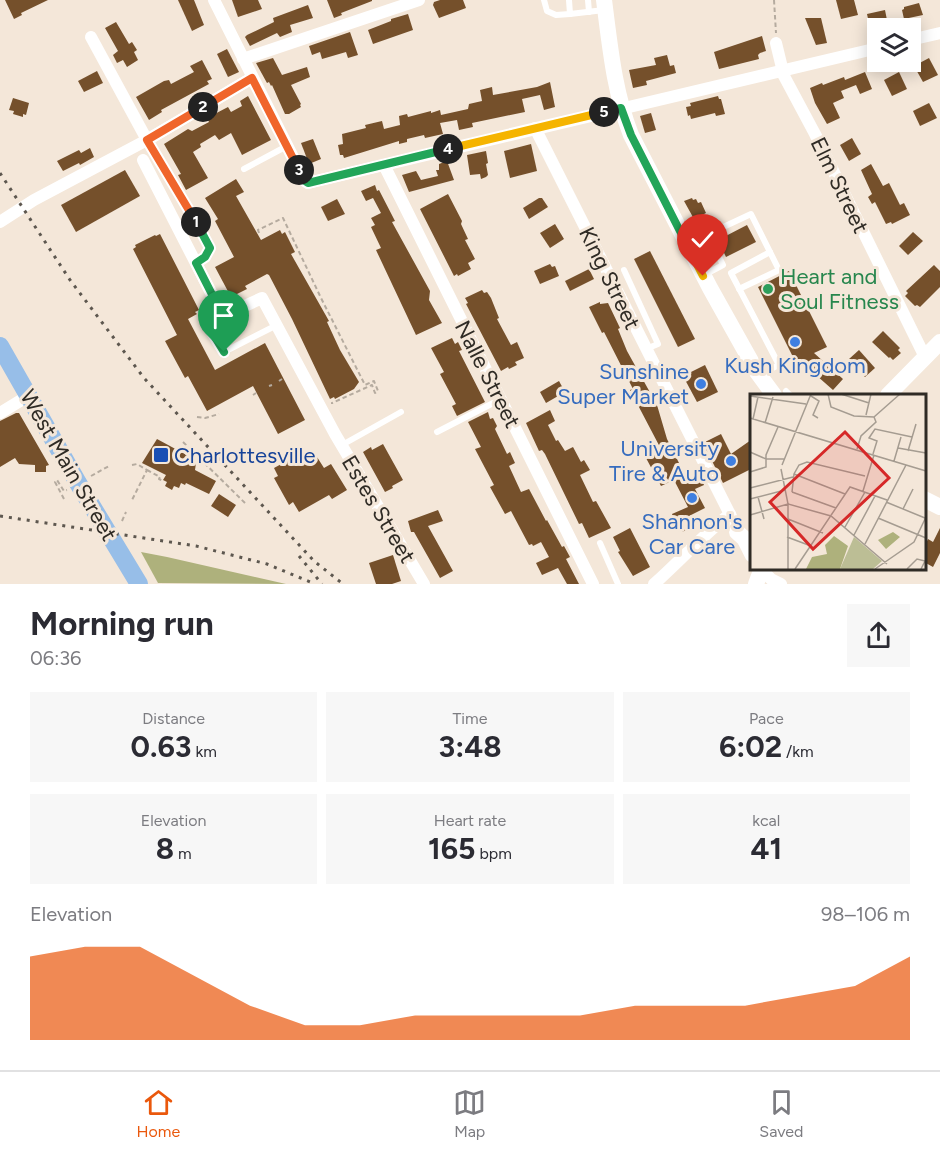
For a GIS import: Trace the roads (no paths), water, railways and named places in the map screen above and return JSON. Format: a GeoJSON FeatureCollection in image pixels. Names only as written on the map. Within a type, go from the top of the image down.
{"type":"FeatureCollection","features":[{"type":"Feature","properties":{"kind":"main road"},"geometry":{"type":"LineString","coordinates":[[599,7],[621,108],[631,135],[703,276],[758,375],[784,394]]}},
{"type":"Feature","properties":{"kind":"main road"},"geometry":{"type":"LineString","coordinates":[[889,394],[940,342]]}},
{"type":"Feature","properties":{"kind":"main road","name":"West Main Street"},"geometry":{"type":"LineString","coordinates":[[0,346],[78,484],[139,584]]}},
{"type":"Feature","properties":{"kind":"main road"},"geometry":{"type":"LineString","coordinates":[[925,500],[940,507]]}},
{"type":"Feature","properties":{"kind":"street"},"geometry":{"type":"LineString","coordinates":[[214,0],[252,78],[308,183],[867,51]]}},
{"type":"Feature","properties":{"kind":"street"},"geometry":{"type":"LineString","coordinates":[[243,59],[419,0]]}},
{"type":"Feature","properties":{"kind":"street"},"geometry":{"type":"LineString","coordinates":[[921,37],[940,33]]}},
{"type":"Feature","properties":{"kind":"street"},"geometry":{"type":"LineString","coordinates":[[91,37],[147,140]]}},
{"type":"Feature","properties":{"kind":"street","name":"Elm Street"},"geometry":{"type":"LineString","coordinates":[[776,43],[782,70],[924,357]]}},
{"type":"Feature","properties":{"kind":"street"},"geometry":{"type":"LineString","coordinates":[[0,222],[34,200],[147,140],[252,78]]}},
{"type":"Feature","properties":{"kind":"street","name":"King Street"},"geometry":{"type":"LineString","coordinates":[[535,128],[645,349],[750,550]]}},
{"type":"Feature","properties":{"kind":"street"},"geometry":{"type":"LineString","coordinates":[[143,160],[223,316]]}},
{"type":"Feature","properties":{"kind":"street","name":"Nalle Street"},"geometry":{"type":"LineString","coordinates":[[384,165],[593,584]]}},
{"type":"Feature","properties":{"kind":"street","name":"Estes Street"},"geometry":{"type":"LineString","coordinates":[[223,316],[262,298],[335,434],[424,584]]}},
{"type":"Feature","properties":{"kind":"street"},"geometry":{"type":"LineString","coordinates":[[0,413],[28,396]]}},
{"type":"Feature","properties":{"kind":"street"},"geometry":{"type":"LineString","coordinates":[[654,584],[674,567],[710,529],[730,514]]}},
{"type":"Feature","properties":{"kind":"street","name":"King Street"},"geometry":{"type":"LineString","coordinates":[[758,569],[781,584]]}},
{"type":"Feature","properties":{"kind":"lane"},"geometry":{"type":"LineString","coordinates":[[544,0],[547,12],[556,15],[599,7]]}},
{"type":"Feature","properties":{"kind":"lane"},"geometry":{"type":"LineString","coordinates":[[569,0],[570,14]]}},
{"type":"Feature","properties":{"kind":"lane"},"geometry":{"type":"LineString","coordinates":[[588,0],[599,7]]}},
{"type":"Feature","properties":{"kind":"lane"},"geometry":{"type":"LineString","coordinates":[[147,140],[208,244],[208,254],[196,263]]}},
{"type":"Feature","properties":{"kind":"lane"},"geometry":{"type":"LineString","coordinates":[[244,170],[287,146]]}},
{"type":"Feature","properties":{"kind":"lane"},"geometry":{"type":"LineString","coordinates":[[687,244],[751,214],[779,270],[739,289]]}},
{"type":"Feature","properties":{"kind":"lane"},"geometry":{"type":"LineString","coordinates":[[708,234],[779,365],[758,375]]}},
{"type":"Feature","properties":{"kind":"lane"},"geometry":{"type":"LineString","coordinates":[[731,273],[770,252]]}},
{"type":"Feature","properties":{"kind":"lane"},"geometry":{"type":"LineString","coordinates":[[703,276],[723,265]]}},
{"type":"Feature","properties":{"kind":"lane"},"geometry":{"type":"LineString","coordinates":[[624,270],[658,344],[645,349]]}},
{"type":"Feature","properties":{"kind":"lane"},"geometry":{"type":"LineString","coordinates":[[622,302],[635,296]]}},
{"type":"Feature","properties":{"kind":"lane"},"geometry":{"type":"LineString","coordinates":[[223,316],[207,324],[224,352],[277,325]]}},
{"type":"Feature","properties":{"kind":"lane"},"geometry":{"type":"LineString","coordinates":[[437,432],[501,399]]}},
{"type":"Feature","properties":{"kind":"lane"},"geometry":{"type":"LineString","coordinates":[[342,446],[402,412]]}},
{"type":"Feature","properties":{"kind":"lane"},"geometry":{"type":"LineString","coordinates":[[600,543],[618,584]]}},
{"type":"Feature","properties":{"kind":"railway"},"geometry":{"type":"LineString","coordinates":[[0,173],[70,280],[144,378],[314,561],[343,584]]}},
{"type":"Feature","properties":{"kind":"railway"},"geometry":{"type":"LineString","coordinates":[[0,516],[196,546],[267,564],[315,584]]}},
{"type":"Feature","properties":{"kind":"railway"},"geometry":{"type":"LineString","coordinates":[[299,556],[322,584]]}},
{"type":"Feature","properties":{"kind":"place","name":"Heart and Soul Fitness"},"geometry":{"type":"Point","coordinates":[768,289]}},
{"type":"Feature","properties":{"kind":"place","name":"Kush Kingdom"},"geometry":{"type":"Point","coordinates":[795,342]}},
{"type":"Feature","properties":{"kind":"place","name":"Sunshine Super Market"},"geometry":{"type":"Point","coordinates":[701,384]}},
{"type":"Feature","properties":{"kind":"place","name":"Charlottesville"},"geometry":{"type":"Point","coordinates":[161,455]}},
{"type":"Feature","properties":{"kind":"place","name":"University Tire & Auto"},"geometry":{"type":"Point","coordinates":[731,461]}},
{"type":"Feature","properties":{"kind":"place","name":"Shannon's Car Care"},"geometry":{"type":"Point","coordinates":[692,498]}}]}
